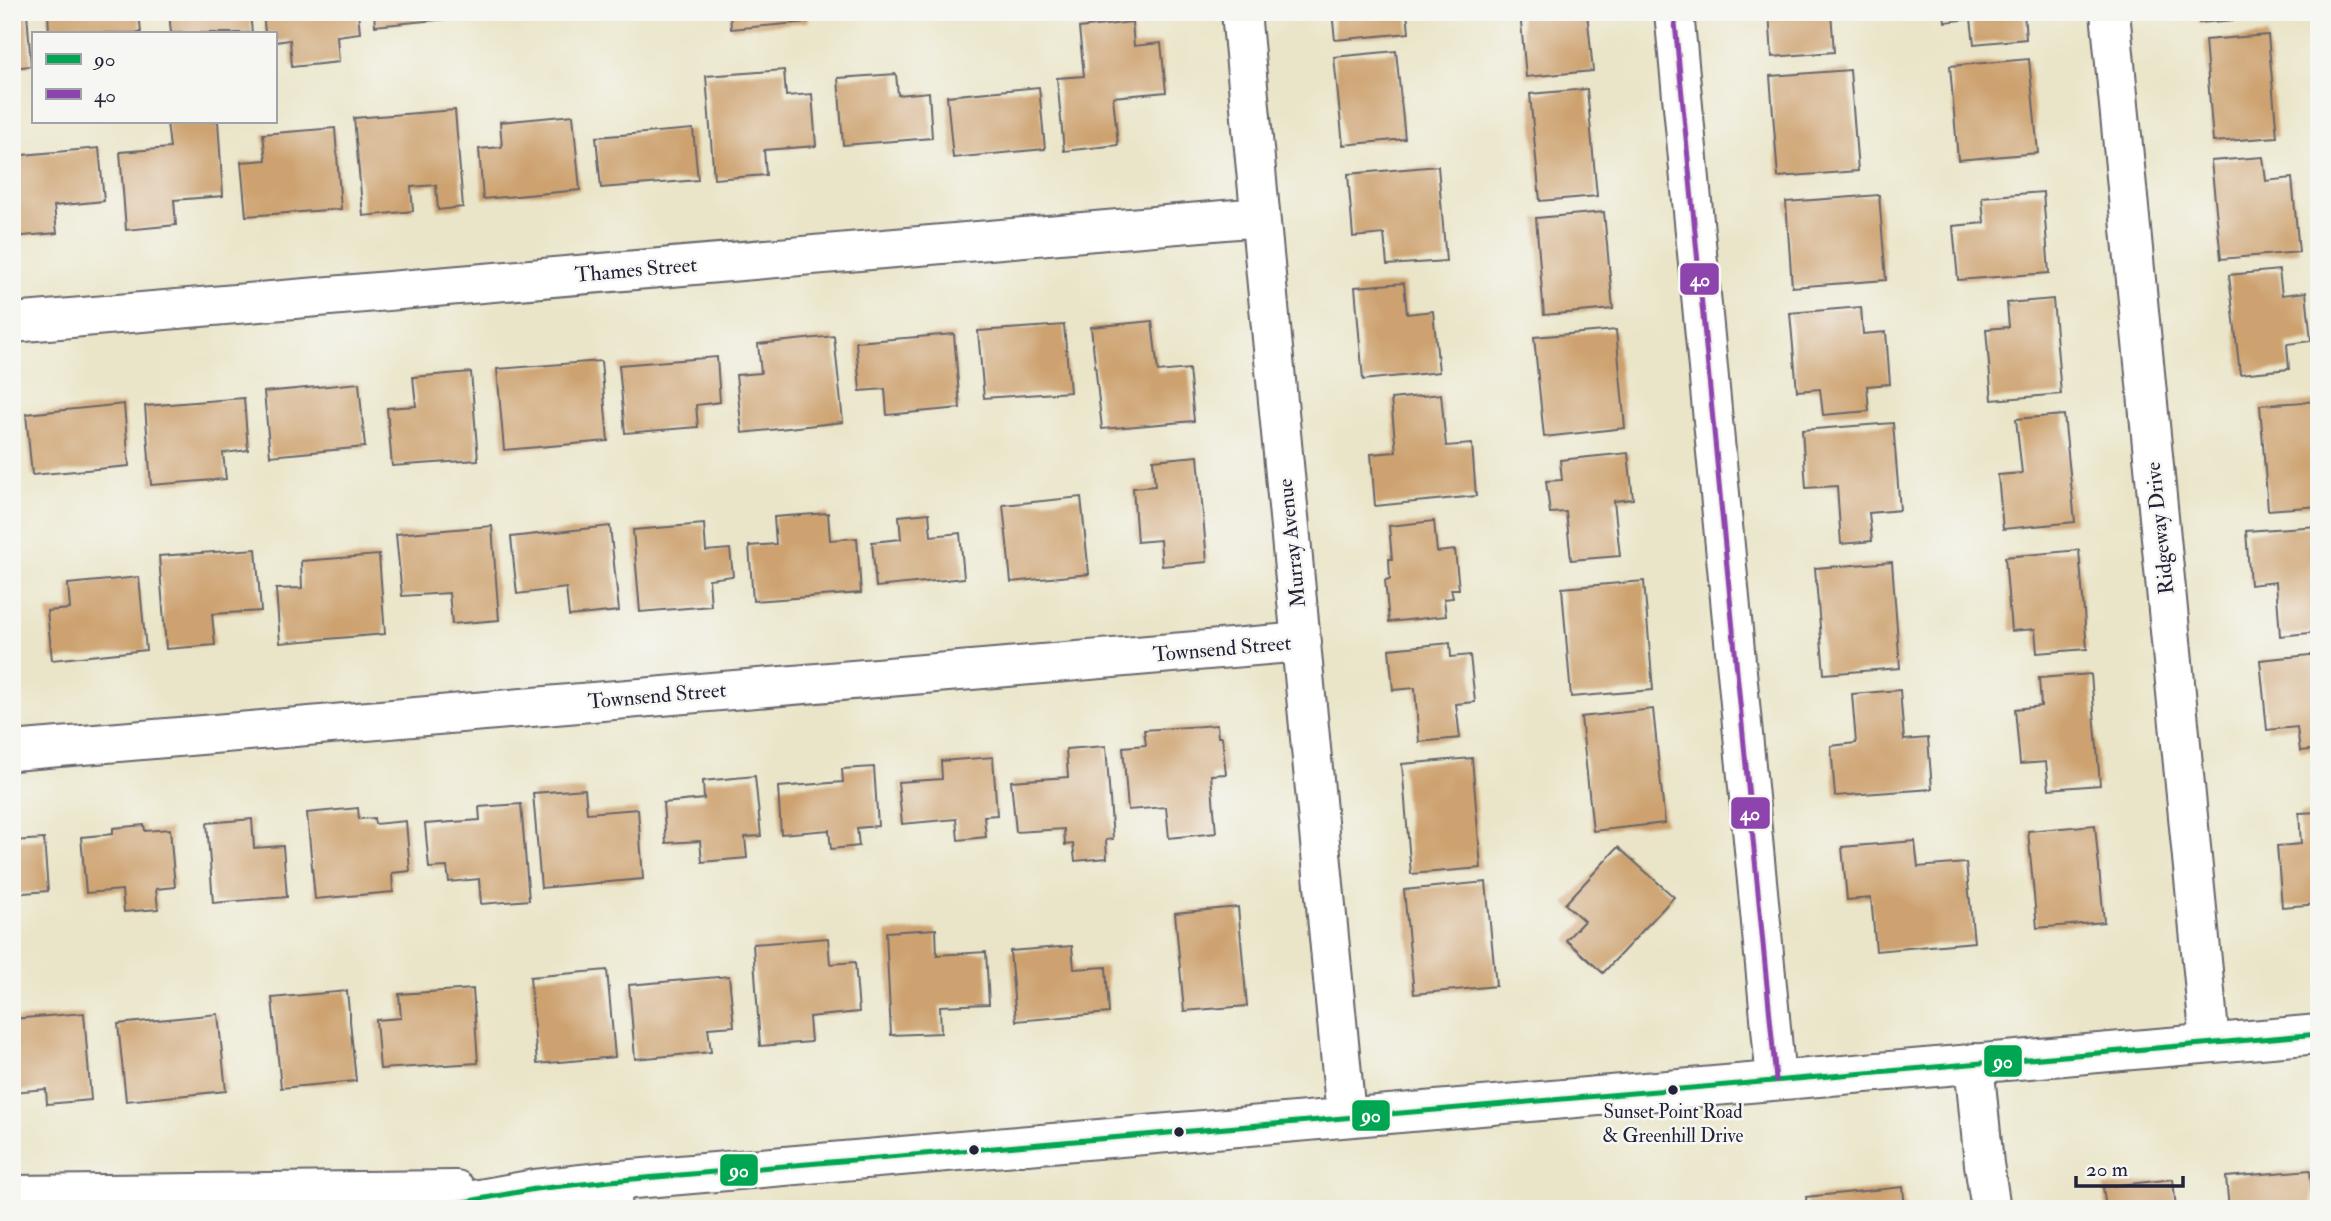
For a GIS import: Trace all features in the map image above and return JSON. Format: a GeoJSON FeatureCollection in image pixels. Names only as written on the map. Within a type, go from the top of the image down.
{"type":"FeatureCollection","features":[{"type":"Feature","properties":{"kind":"street","name":"Murray Avenue"},"geometry":{"type":"LineString","coordinates":[[1241,12],[1346,1116]]}},
{"type":"Feature","properties":{"kind":"street"},"geometry":{"type":"LineString","coordinates":[[1674,12],[1776,1080]]}},
{"type":"Feature","properties":{"kind":"street","name":"Ridgeway Drive"},"geometry":{"type":"LineString","coordinates":[[2110,12],[2210,1043]]}},
{"type":"Feature","properties":{"kind":"street","name":"Thames Street"},"geometry":{"type":"LineString","coordinates":[[12,323],[1260,217]]}},
{"type":"Feature","properties":{"kind":"street","name":"Townsend Street"},"geometry":{"type":"LineString","coordinates":[[12,751],[1302,642]]}},
{"type":"Feature","properties":{"kind":"street"},"geometry":{"type":"LineString","coordinates":[[12,1195],[535,1189],[612,1195],[1346,1116],[2319,1034]]}},
{"type":"Feature","properties":{"kind":"street"},"geometry":{"type":"LineString","coordinates":[[1974,1063],[1991,1209]]}},
{"type":"Feature","properties":{"kind":"street"},"geometry":{"type":"LineString","coordinates":[[425,1209],[535,1189]]}},
{"type":"Feature","properties":{"kind":"street"},"geometry":{"type":"LineString","coordinates":[[63,1209],[145,1194]]}},
{"type":"Feature","properties":{"kind":"building"},"geometry":{"type":"Polygon","coordinates":[[[12,12],[27,12],[31,66],[12,68],[12,12]]]}},
{"type":"Feature","properties":{"kind":"building"},"geometry":{"type":"Polygon","coordinates":[[[48,12],[139,12],[141,32],[49,32],[48,12]]]}},
{"type":"Feature","properties":{"kind":"building"},"geometry":{"type":"Polygon","coordinates":[[[169,12],[250,12],[252,32],[171,32],[169,12]]]}},
{"type":"Feature","properties":{"kind":"building"},"geometry":{"type":"Polygon","coordinates":[[[263,12],[358,12],[360,33],[337,36],[339,62],[292,67],[290,40],[276,42],[276,32],[265,32],[263,12]]]}},
{"type":"Feature","properties":{"kind":"building"},"geometry":{"type":"Polygon","coordinates":[[[374,12],[465,12],[466,17],[375,26],[374,12]]]}},
{"type":"Feature","properties":{"kind":"building"},"geometry":{"type":"Polygon","coordinates":[[[730,12],[807,12],[808,22],[731,29],[730,12]]]}},
{"type":"Feature","properties":{"kind":"building"},"geometry":{"type":"Polygon","coordinates":[[[1332,12],[1407,12],[1409,33],[1335,40],[1332,12]]]}},
{"type":"Feature","properties":{"kind":"building"},"geometry":{"type":"Polygon","coordinates":[[[1520,12],[1587,12],[1593,71],[1526,77],[1520,12]]]}},
{"type":"Feature","properties":{"kind":"building"},"geometry":{"type":"Polygon","coordinates":[[[1769,12],[1831,12],[1834,52],[1772,57],[1769,12]]]}},
{"type":"Feature","properties":{"kind":"building"},"geometry":{"type":"Polygon","coordinates":[[[1944,12],[2024,12],[2026,39],[1974,44],[1971,19],[1945,22],[1944,12]]]}},
{"type":"Feature","properties":{"kind":"building"},"geometry":{"type":"Polygon","coordinates":[[[2198,12],[2272,12],[2272,17],[2199,23],[2198,12]]]}},
{"type":"Feature","properties":{"kind":"building"},"geometry":{"type":"Polygon","coordinates":[[[1132,22],[1134,46],[1161,43],[1166,92],[1113,97],[1118,145],[1064,151],[1057,78],[1084,76],[1079,28],[1132,22]]]}},
{"type":"Feature","properties":{"kind":"building"},"geometry":{"type":"Polygon","coordinates":[[[2268,35],[2277,137],[2213,142],[2205,40],[2268,35]]]}},
{"type":"Feature","properties":{"kind":"building"},"geometry":{"type":"Polygon","coordinates":[[[1396,51],[1405,139],[1343,145],[1334,57],[1396,51]]]}},
{"type":"Feature","properties":{"kind":"building"},"geometry":{"type":"Polygon","coordinates":[[[2029,59],[2038,153],[1958,160],[1950,66],[2029,59]]]}},
{"type":"Feature","properties":{"kind":"building"},"geometry":{"type":"Polygon","coordinates":[[[784,70],[786,96],[812,94],[816,146],[764,150],[766,175],[714,179],[706,76],[784,70]]]}},
{"type":"Feature","properties":{"kind":"building"},"geometry":{"type":"Polygon","coordinates":[[[1850,70],[1858,171],[1778,177],[1770,76],[1850,70]]]}},
{"type":"Feature","properties":{"kind":"building"},"geometry":{"type":"Polygon","coordinates":[[[896,74],[898,95],[929,92],[932,138],[843,145],[838,78],[896,74]]]}},
{"type":"Feature","properties":{"kind":"building"},"geometry":{"type":"Polygon","coordinates":[[[1039,87],[1045,149],[953,158],[947,96],[1039,87]]]}},
{"type":"Feature","properties":{"kind":"building"},"geometry":{"type":"Polygon","coordinates":[[[1587,89],[1597,196],[1540,201],[1530,94],[1587,89]]]}},
{"type":"Feature","properties":{"kind":"building"},"geometry":{"type":"Polygon","coordinates":[[[455,110],[463,207],[438,210],[436,185],[411,187],[413,211],[363,216],[354,118],[455,110]]]}},
{"type":"Feature","properties":{"kind":"building"},"geometry":{"type":"Polygon","coordinates":[[[573,115],[580,190],[483,199],[479,149],[502,147],[500,122],[573,115]]]}},
{"type":"Feature","properties":{"kind":"building"},"geometry":{"type":"Polygon","coordinates":[[[167,122],[218,122],[223,196],[174,200],[176,225],[126,230],[120,152],[170,148],[167,122]]]}},
{"type":"Feature","properties":{"kind":"building"},"geometry":{"type":"Polygon","coordinates":[[[335,128],[341,209],[246,216],[241,162],[266,160],[263,134],[335,128]]]}},
{"type":"Feature","properties":{"kind":"building"},"geometry":{"type":"Polygon","coordinates":[[[693,129],[698,180],[601,188],[596,137],[693,129]]]}},
{"type":"Feature","properties":{"kind":"building"},"geometry":{"type":"Polygon","coordinates":[[[99,148],[104,201],[54,206],[57,233],[12,237],[12,156],[99,148]]]}},
{"type":"Feature","properties":{"kind":"building"},"geometry":{"type":"Polygon","coordinates":[[[2263,157],[2266,181],[2292,178],[2299,252],[2221,259],[2211,161],[2263,157]]]}},
{"type":"Feature","properties":{"kind":"building"},"geometry":{"type":"Polygon","coordinates":[[[1438,166],[1446,261],[1387,265],[1384,234],[1353,237],[1348,174],[1438,166]]]}},
{"type":"Feature","properties":{"kind":"building"},"geometry":{"type":"Polygon","coordinates":[[[2043,192],[2049,273],[1958,280],[1953,226],[1984,223],[1982,197],[2043,192]]]}},
{"type":"Feature","properties":{"kind":"building"},"geometry":{"type":"Polygon","coordinates":[[[1879,195],[1886,280],[1792,287],[1786,202],[1879,195]]]}},
{"type":"Feature","properties":{"kind":"building"},"geometry":{"type":"Polygon","coordinates":[[[1604,212],[1613,309],[1544,315],[1536,218],[1604,212]]]}},
{"type":"Feature","properties":{"kind":"building"},"geometry":{"type":"Polygon","coordinates":[[[2279,270],[2282,295],[2306,292],[2311,341],[2287,344],[2289,369],[2240,374],[2229,275],[2279,270]]]}},
{"type":"Feature","properties":{"kind":"building"},"geometry":{"type":"Polygon","coordinates":[[[1404,283],[1407,314],[1433,311],[1439,372],[1363,380],[1355,287],[1404,283]]]}},
{"type":"Feature","properties":{"kind":"building"},"geometry":{"type":"Polygon","coordinates":[[[2053,299],[2061,394],[1992,400],[1986,329],[2009,327],[2007,303],[2053,299]]]}},
{"type":"Feature","properties":{"kind":"building"},"geometry":{"type":"Polygon","coordinates":[[[1861,307],[1863,334],[1886,332],[1890,384],[1867,386],[1869,411],[1823,415],[1820,389],[1797,391],[1790,313],[1861,307]]]}},
{"type":"Feature","properties":{"kind":"building"},"geometry":{"type":"Polygon","coordinates":[[[1152,321],[1158,372],[1189,369],[1194,421],[1102,429],[1091,327],[1152,321]]]}},
{"type":"Feature","properties":{"kind":"building"},"geometry":{"type":"Polygon","coordinates":[[[1064,325],[1070,392],[984,398],[978,331],[1064,325]]]}},
{"type":"Feature","properties":{"kind":"building"},"geometry":{"type":"Polygon","coordinates":[[[1616,330],[1625,428],[1544,437],[1534,337],[1616,330]]]}},
{"type":"Feature","properties":{"kind":"building"},"geometry":{"type":"Polygon","coordinates":[[[954,334],[960,408],[887,415],[885,389],[860,391],[856,342],[954,334]]]}},
{"type":"Feature","properties":{"kind":"building"},"geometry":{"type":"Polygon","coordinates":[[[834,336],[843,422],[742,433],[736,375],[761,373],[758,344],[834,336]]]}},
{"type":"Feature","properties":{"kind":"building"},"geometry":{"type":"Polygon","coordinates":[[[717,357],[720,402],[696,405],[698,427],[625,433],[619,365],[717,357]]]}},
{"type":"Feature","properties":{"kind":"building"},"geometry":{"type":"Polygon","coordinates":[[[601,361],[608,441],[504,450],[497,369],[601,361]]]}},
{"type":"Feature","properties":{"kind":"building"},"geometry":{"type":"Polygon","coordinates":[[[471,372],[478,460],[392,466],[387,408],[416,406],[413,377],[471,372]]]}},
{"type":"Feature","properties":{"kind":"building"},"geometry":{"type":"Polygon","coordinates":[[[359,383],[365,447],[270,456],[264,392],[359,383]]]}},
{"type":"Feature","properties":{"kind":"building"},"geometry":{"type":"Polygon","coordinates":[[[1441,394],[1446,446],[1472,444],[1476,496],[1375,506],[1371,454],[1396,452],[1391,399],[1441,394]]]}},
{"type":"Feature","properties":{"kind":"building"},"geometry":{"type":"Polygon","coordinates":[[[244,398],[248,450],[223,453],[226,479],[151,485],[145,406],[244,398]]]}},
{"type":"Feature","properties":{"kind":"building"},"geometry":{"type":"Polygon","coordinates":[[[2319,401],[2319,506],[2268,510],[2260,405],[2319,401]]]}},
{"type":"Feature","properties":{"kind":"building"},"geometry":{"type":"Polygon","coordinates":[[[124,404],[129,466],[32,475],[26,414],[124,404]]]}},
{"type":"Feature","properties":{"kind":"building"},"geometry":{"type":"Polygon","coordinates":[[[2064,415],[2075,522],[2003,529],[1998,475],[2022,473],[2016,419],[2064,415]]]}},
{"type":"Feature","properties":{"kind":"building"},"geometry":{"type":"Polygon","coordinates":[[[1893,423],[1900,510],[1869,513],[1872,541],[1841,544],[1837,486],[1806,488],[1802,430],[1893,423]]]}},
{"type":"Feature","properties":{"kind":"building"},"geometry":{"type":"Polygon","coordinates":[[[1628,453],[1633,499],[1614,501],[1620,556],[1571,560],[1566,512],[1550,513],[1546,481],[1562,480],[1560,460],[1628,453]]]}},
{"type":"Feature","properties":{"kind":"building"},"geometry":{"type":"Polygon","coordinates":[[[1198,456],[1207,562],[1162,566],[1160,540],[1137,542],[1133,488],[1155,486],[1153,460],[1198,456]]]}},
{"type":"Feature","properties":{"kind":"building"},"geometry":{"type":"Polygon","coordinates":[[[1081,497],[1089,574],[1011,582],[1003,505],[1081,497]]]}},
{"type":"Feature","properties":{"kind":"building"},"geometry":{"type":"Polygon","coordinates":[[[828,513],[830,540],[857,538],[861,593],[753,601],[749,546],[776,544],[774,517],[828,513]]]}},
{"type":"Feature","properties":{"kind":"building"},"geometry":{"type":"Polygon","coordinates":[[[929,513],[931,536],[960,533],[964,578],[876,587],[872,542],[901,539],[899,516],[929,513]]]}},
{"type":"Feature","properties":{"kind":"building"},"geometry":{"type":"Polygon","coordinates":[[[1434,521],[1437,552],[1455,550],[1459,589],[1451,589],[1453,598],[1444,599],[1446,616],[1389,622],[1385,580],[1390,579],[1389,559],[1392,559],[1389,526],[1434,521]]]}},
{"type":"Feature","properties":{"kind":"building"},"geometry":{"type":"Polygon","coordinates":[[[704,524],[706,551],[730,549],[733,576],[709,579],[711,606],[640,612],[633,530],[704,524]]]}},
{"type":"Feature","properties":{"kind":"building"},"geometry":{"type":"Polygon","coordinates":[[[492,526],[499,620],[452,624],[449,593],[402,596],[396,534],[492,526]]]}},
{"type":"Feature","properties":{"kind":"building"},"geometry":{"type":"Polygon","coordinates":[[[610,526],[619,611],[569,616],[566,588],[517,594],[511,537],[610,526]]]}},
{"type":"Feature","properties":{"kind":"building"},"geometry":{"type":"Polygon","coordinates":[[[2319,526],[2319,632],[2280,636],[2276,582],[2250,585],[2246,531],[2319,526]]]}},
{"type":"Feature","properties":{"kind":"building"},"geometry":{"type":"Polygon","coordinates":[[[256,549],[261,611],[212,614],[215,645],[166,649],[159,556],[256,549]]]}},
{"type":"Feature","properties":{"kind":"building"},"geometry":{"type":"Polygon","coordinates":[[[2079,550],[2087,649],[2037,653],[2035,629],[2011,631],[2005,557],[2079,550]]]}},
{"type":"Feature","properties":{"kind":"building"},"geometry":{"type":"Polygon","coordinates":[[[379,555],[385,634],[280,643],[276,589],[302,588],[301,561],[379,555]]]}},
{"type":"Feature","properties":{"kind":"building"},"geometry":{"type":"Polygon","coordinates":[[[1892,562],[1900,668],[1824,674],[1815,568],[1892,562]]]}},
{"type":"Feature","properties":{"kind":"building"},"geometry":{"type":"Polygon","coordinates":[[[139,577],[146,650],[52,660],[47,611],[70,609],[68,584],[139,577]]]}},
{"type":"Feature","properties":{"kind":"building"},"geometry":{"type":"Polygon","coordinates":[[[1644,581],[1653,690],[1571,697],[1562,588],[1644,581]]]}},
{"type":"Feature","properties":{"kind":"building"},"geometry":{"type":"Polygon","coordinates":[[[12,600],[17,634],[12,635],[12,600]]]}},
{"type":"Feature","properties":{"kind":"building"},"geometry":{"type":"Polygon","coordinates":[[[1450,643],[1451,657],[1470,655],[1475,702],[1456,704],[1460,738],[1419,742],[1415,688],[1393,690],[1389,649],[1450,643]]]}},
{"type":"Feature","properties":{"kind":"building"},"geometry":{"type":"Polygon","coordinates":[[[2319,654],[2319,749],[2300,751],[2297,727],[2267,730],[2260,660],[2319,654]]]}},
{"type":"Feature","properties":{"kind":"building"},"geometry":{"type":"Polygon","coordinates":[[[2091,674],[2100,785],[2049,789],[2046,762],[2020,764],[2015,709],[2041,706],[2039,678],[2091,674]]]}},
{"type":"Feature","properties":{"kind":"building"},"geometry":{"type":"Polygon","coordinates":[[[1900,690],[1904,740],[1928,738],[1932,789],[1835,796],[1831,746],[1856,743],[1852,694],[1900,690]]]}},
{"type":"Feature","properties":{"kind":"building"},"geometry":{"type":"Polygon","coordinates":[[[1653,709],[1665,823],[1593,831],[1581,717],[1653,709]]]}},
{"type":"Feature","properties":{"kind":"building"},"geometry":{"type":"Polygon","coordinates":[[[1217,725],[1218,737],[1222,737],[1226,774],[1211,775],[1216,833],[1169,838],[1166,807],[1128,810],[1123,747],[1146,745],[1144,730],[1217,725]]]}},
{"type":"Feature","properties":{"kind":"building"},"geometry":{"type":"Polygon","coordinates":[[[1106,746],[1113,839],[1106,840],[1107,858],[1075,861],[1073,844],[1065,845],[1064,829],[1016,832],[1011,781],[1068,777],[1066,749],[1106,746]]]}},
{"type":"Feature","properties":{"kind":"building"},"geometry":{"type":"Polygon","coordinates":[[[993,757],[997,815],[984,816],[986,837],[958,840],[956,819],[902,824],[898,782],[942,779],[941,761],[993,757]]]}},
{"type":"Feature","properties":{"kind":"building"},"geometry":{"type":"Polygon","coordinates":[[[1472,758],[1481,868],[1411,874],[1402,764],[1472,758]]]}},
{"type":"Feature","properties":{"kind":"building"},"geometry":{"type":"Polygon","coordinates":[[[874,767],[878,826],[857,828],[859,846],[831,849],[829,830],[781,834],[778,787],[843,782],[842,769],[874,767]]]}},
{"type":"Feature","properties":{"kind":"building"},"geometry":{"type":"Polygon","coordinates":[[[755,776],[761,836],[745,837],[747,858],[702,862],[700,841],[666,843],[663,803],[704,799],[703,781],[755,776]]]}},
{"type":"Feature","properties":{"kind":"building"},"geometry":{"type":"Polygon","coordinates":[[[585,789],[587,813],[638,809],[643,879],[541,888],[533,793],[585,789]]]}},
{"type":"Feature","properties":{"kind":"building"},"geometry":{"type":"Polygon","coordinates":[[[521,804],[529,900],[481,904],[479,879],[449,882],[447,867],[429,868],[425,824],[480,820],[479,807],[521,804]]]}},
{"type":"Feature","properties":{"kind":"building"},"geometry":{"type":"Polygon","coordinates":[[[358,808],[359,819],[374,818],[375,824],[406,821],[410,871],[392,873],[393,892],[315,899],[307,813],[358,808]]]}},
{"type":"Feature","properties":{"kind":"building"},"geometry":{"type":"Polygon","coordinates":[[[2319,812],[2319,904],[2282,907],[2277,846],[2301,844],[2299,813],[2319,812]]]}},
{"type":"Feature","properties":{"kind":"building"},"geometry":{"type":"Polygon","coordinates":[[[252,819],[254,848],[283,846],[287,897],[213,903],[207,823],[252,819]]]}},
{"type":"Feature","properties":{"kind":"building"},"geometry":{"type":"Polygon","coordinates":[[[144,825],[145,831],[170,829],[175,887],[156,889],[158,909],[124,912],[122,890],[86,893],[81,837],[113,834],[113,828],[144,825]]]}},
{"type":"Feature","properties":{"kind":"building"},"geometry":{"type":"Polygon","coordinates":[[[2095,825],[2104,922],[2037,928],[2028,831],[2095,825]]]}},
{"type":"Feature","properties":{"kind":"building"},"geometry":{"type":"Polygon","coordinates":[[[44,839],[48,891],[12,894],[12,841],[44,839]]]}},
{"type":"Feature","properties":{"kind":"building"},"geometry":{"type":"Polygon","coordinates":[[[1915,841],[1918,867],[1966,863],[1974,942],[1876,951],[1871,898],[1847,900],[1842,847],[1915,841]]]}},
{"type":"Feature","properties":{"kind":"building"},"geometry":{"type":"Polygon","coordinates":[[[1618,847],[1674,897],[1603,973],[1566,940],[1584,921],[1565,904],[1618,847]]]}},
{"type":"Feature","properties":{"kind":"building"},"geometry":{"type":"Polygon","coordinates":[[[1486,882],[1496,986],[1414,994],[1404,890],[1486,882]]]}},
{"type":"Feature","properties":{"kind":"building"},"geometry":{"type":"Polygon","coordinates":[[[1238,907],[1247,1006],[1184,1011],[1175,913],[1238,907]]]}},
{"type":"Feature","properties":{"kind":"building"},"geometry":{"type":"Polygon","coordinates":[[[936,929],[937,955],[986,952],[989,1004],[940,1006],[941,1033],[891,1035],[886,932],[936,929]]]}},
{"type":"Feature","properties":{"kind":"building"},"geometry":{"type":"Polygon","coordinates":[[[828,938],[830,964],[855,962],[859,1012],[809,1017],[811,1042],[760,1046],[753,944],[828,938]]]}},
{"type":"Feature","properties":{"kind":"building"},"geometry":{"type":"Polygon","coordinates":[[[1072,946],[1074,969],[1106,967],[1109,1013],[1016,1021],[1010,951],[1072,946]]]}},
{"type":"Feature","properties":{"kind":"building"},"geometry":{"type":"Polygon","coordinates":[[[607,970],[615,1057],[537,1064],[530,977],[607,970]]]}},
{"type":"Feature","properties":{"kind":"building"},"geometry":{"type":"Polygon","coordinates":[[[729,976],[734,1026],[708,1028],[711,1052],[635,1059],[629,985],[729,976]]]}},
{"type":"Feature","properties":{"kind":"building"},"geometry":{"type":"Polygon","coordinates":[[[473,989],[478,1063],[380,1069],[376,1020],[401,1018],[399,994],[473,989]]]}},
{"type":"Feature","properties":{"kind":"building"},"geometry":{"type":"Polygon","coordinates":[[[347,991],[356,1081],[281,1088],[272,998],[347,991]]]}},
{"type":"Feature","properties":{"kind":"building"},"geometry":{"type":"Polygon","coordinates":[[[84,1013],[91,1100],[47,1104],[46,1089],[12,1092],[12,1019],[84,1013]]]}},
{"type":"Feature","properties":{"kind":"building"},"geometry":{"type":"Polygon","coordinates":[[[218,1014],[226,1091],[126,1101],[118,1024],[218,1014]]]}},
{"type":"Feature","properties":{"kind":"building"},"geometry":{"type":"Polygon","coordinates":[[[2310,1170],[2313,1209],[2229,1209],[2226,1177],[2310,1170]]]}},
{"type":"Feature","properties":{"kind":"building"},"geometry":{"type":"Polygon","coordinates":[[[2173,1179],[2176,1209],[2106,1209],[2103,1187],[2173,1179]]]}},
{"type":"Feature","properties":{"kind":"building"},"geometry":{"type":"Polygon","coordinates":[[[1903,1187],[1905,1209],[1807,1209],[1806,1197],[1903,1187]]]}},
{"type":"Feature","properties":{"kind":"transit line","name":"40"},"geometry":{"type":"LineString","coordinates":[[1674,12],[1776,1080]]}},
{"type":"Feature","properties":{"kind":"transit line","name":"90"},"geometry":{"type":"LineString","coordinates":[[425,1209],[535,1189],[610,1181],[2319,1034]]}},
{"type":"Feature","properties":{"kind":"place","name":"Sunset Point Road & Greenhill Drive"},"geometry":{"type":"Point","coordinates":[1673,1090]}}]}
